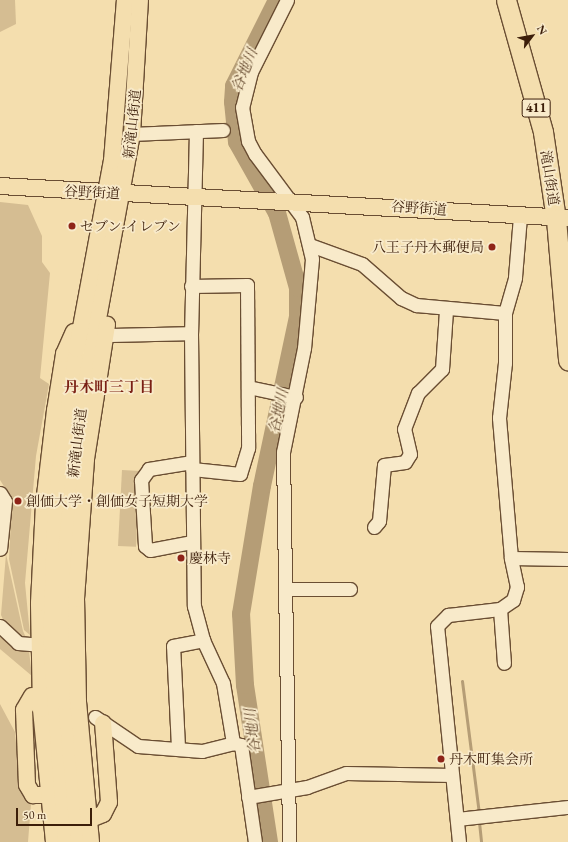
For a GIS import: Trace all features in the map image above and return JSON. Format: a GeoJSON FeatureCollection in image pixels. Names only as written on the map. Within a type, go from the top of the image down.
{"type":"FeatureCollection","features":[{"type":"Feature","properties":{"kind":"highway","name":"滝山街道"},"geometry":{"type":"LineString","coordinates":[[506,0],[543,132],[562,218],[568,360]]}},
{"type":"Feature","properties":{"kind":"main road"},"geometry":{"type":"LineString","coordinates":[[114,0],[111,70],[115,127]]}},
{"type":"Feature","properties":{"kind":"main road","name":"新滝山街道"},"geometry":{"type":"LineString","coordinates":[[66,842],[56,735],[52,599],[61,460],[82,319],[106,193],[115,127],[125,0]]}},
{"type":"Feature","properties":{"kind":"main road","name":"新滝山街道"},"geometry":{"type":"LineString","coordinates":[[79,842],[66,702],[66,552],[80,417],[123,193],[132,134],[139,55],[140,0]]}},
{"type":"Feature","properties":{"kind":"main road"},"geometry":{"type":"LineString","coordinates":[[139,55],[149,30],[150,0]]}},
{"type":"Feature","properties":{"kind":"main road","name":"谷野街道"},"geometry":{"type":"LineString","coordinates":[[0,186],[106,193],[287,200],[562,218]]}},
{"type":"Feature","properties":{"kind":"main road"},"geometry":{"type":"LineString","coordinates":[[91,842],[78,695],[76,599],[86,459],[106,335],[111,257]]}},
{"type":"Feature","properties":{"kind":"main road"},"geometry":{"type":"LineString","coordinates":[[54,842],[48,795],[39,645],[44,511],[55,411],[64,354],[82,319]]}},
{"type":"Feature","properties":{"kind":"main road"},"geometry":{"type":"LineString","coordinates":[[32,696],[24,710],[27,785],[33,795],[48,795]]}},
{"type":"Feature","properties":{"kind":"main road"},"geometry":{"type":"LineString","coordinates":[[88,820],[104,814],[110,798],[99,720]]}},
{"type":"Feature","properties":{"kind":"street"},"geometry":{"type":"LineString","coordinates":[[287,0],[251,72],[242,107],[248,141],[255,154],[287,200],[302,217],[310,245],[311,302],[283,452],[285,589],[283,792],[289,842]]}},
{"type":"Feature","properties":{"kind":"street"},"geometry":{"type":"LineString","coordinates":[[132,134],[223,130]]}},
{"type":"Feature","properties":{"kind":"street"},"geometry":{"type":"LineString","coordinates":[[196,131],[190,333],[194,606],[203,640],[223,683],[233,743]]}},
{"type":"Feature","properties":{"kind":"street"},"geometry":{"type":"LineString","coordinates":[[459,842],[437,626],[448,615],[500,609],[512,600],[517,586],[511,558],[500,418],[505,363],[505,313],[515,278],[520,216]]}},
{"type":"Feature","properties":{"kind":"street"},"geometry":{"type":"LineString","coordinates":[[310,245],[362,264],[401,298],[416,305],[446,310],[505,313]]}},
{"type":"Feature","properties":{"kind":"street"},"geometry":{"type":"LineString","coordinates":[[192,286],[247,285],[248,387],[248,448],[240,474],[192,466],[149,469],[141,480],[145,546],[150,550],[192,542]]}},
{"type":"Feature","properties":{"kind":"street"},"geometry":{"type":"LineString","coordinates":[[374,527],[379,522],[384,465],[404,462],[410,454],[404,429],[418,392],[442,369],[446,310]]}},
{"type":"Feature","properties":{"kind":"street"},"geometry":{"type":"LineString","coordinates":[[106,335],[190,333]]}},
{"type":"Feature","properties":{"kind":"street"},"geometry":{"type":"LineString","coordinates":[[248,387],[293,397]]}},
{"type":"Feature","properties":{"kind":"street"},"geometry":{"type":"LineString","coordinates":[[0,549],[3,497]]}},
{"type":"Feature","properties":{"kind":"street"},"geometry":{"type":"LineString","coordinates":[[511,558],[568,559]]}},
{"type":"Feature","properties":{"kind":"street"},"geometry":{"type":"LineString","coordinates":[[285,589],[350,589]]}},
{"type":"Feature","properties":{"kind":"street"},"geometry":{"type":"LineString","coordinates":[[500,609],[504,663]]}},
{"type":"Feature","properties":{"kind":"street"},"geometry":{"type":"LineString","coordinates":[[0,626],[18,643],[39,645]]}},
{"type":"Feature","properties":{"kind":"street"},"geometry":{"type":"LineString","coordinates":[[178,747],[173,646],[203,640]]}},
{"type":"Feature","properties":{"kind":"street"},"geometry":{"type":"LineString","coordinates":[[99,720],[138,746],[178,747],[202,751],[233,743],[241,745],[252,797],[255,842]]}},
{"type":"Feature","properties":{"kind":"street"},"geometry":{"type":"LineString","coordinates":[[252,797],[283,792],[346,773],[452,775]]}},
{"type":"Feature","properties":{"kind":"street"},"geometry":{"type":"LineString","coordinates":[[457,819],[568,807]]}},
{"type":"Feature","properties":{"kind":"shaded area"},"geometry":{"type":"Polygon","coordinates":[[[0,0],[15,0],[16,24],[0,32],[0,0]]]}},
{"type":"Feature","properties":{"kind":"shaded area"},"geometry":{"type":"Polygon","coordinates":[[[0,202],[28,205],[42,236],[42,262],[50,273],[40,378],[49,384],[36,456],[25,583],[30,635],[24,630],[9,559],[12,499],[0,480],[0,202]]]}},
{"type":"Feature","properties":{"kind":"shaded area"},"geometry":{"type":"Polygon","coordinates":[[[122,470],[140,471],[136,547],[118,546],[122,470]]]}},
{"type":"Feature","properties":{"kind":"shaded area"},"geometry":{"type":"Polygon","coordinates":[[[6,554],[23,631],[27,640],[5,624],[1,615],[6,554]]]}},
{"type":"Feature","properties":{"kind":"shaded area"},"geometry":{"type":"Polygon","coordinates":[[[0,637],[14,647],[29,651],[32,676],[0,649],[0,637]]]}},
{"type":"Feature","properties":{"kind":"shaded area"},"geometry":{"type":"Polygon","coordinates":[[[0,704],[15,732],[20,787],[31,804],[28,842],[0,842],[0,704]]]}},
{"type":"Feature","properties":{"kind":"waterway","name":"谷地川"},"geometry":{"type":"LineString","coordinates":[[269,842],[245,685],[241,614],[262,486],[298,316],[298,288],[277,213],[237,142],[233,102],[234,86],[277,0]]}},
{"type":"Feature","properties":{"kind":"waterway"},"geometry":{"type":"LineString","coordinates":[[462,681],[479,813]]}},
{"type":"Feature","properties":{"kind":"waterway"},"geometry":{"type":"LineString","coordinates":[[479,822],[481,842]]}},
{"type":"Feature","properties":{"kind":"place","name":"セブン-イレブン"},"geometry":{"type":"Point","coordinates":[72,226]}},
{"type":"Feature","properties":{"kind":"place","name":"八王子丹木郵便局"},"geometry":{"type":"Point","coordinates":[492,247]}},
{"type":"Feature","properties":{"kind":"place","name":"創価大学・創価女子短期大学"},"geometry":{"type":"Point","coordinates":[18,501]}},
{"type":"Feature","properties":{"kind":"place","name":"慶林寺"},"geometry":{"type":"Point","coordinates":[181,558]}},
{"type":"Feature","properties":{"kind":"place","name":"丹木町集会所"},"geometry":{"type":"Point","coordinates":[441,759]}},
{"type":"Feature","properties":{"kind":"district","name":"丹木町三丁目"},"geometry":{"type":"Point","coordinates":[109,387]}}]}
